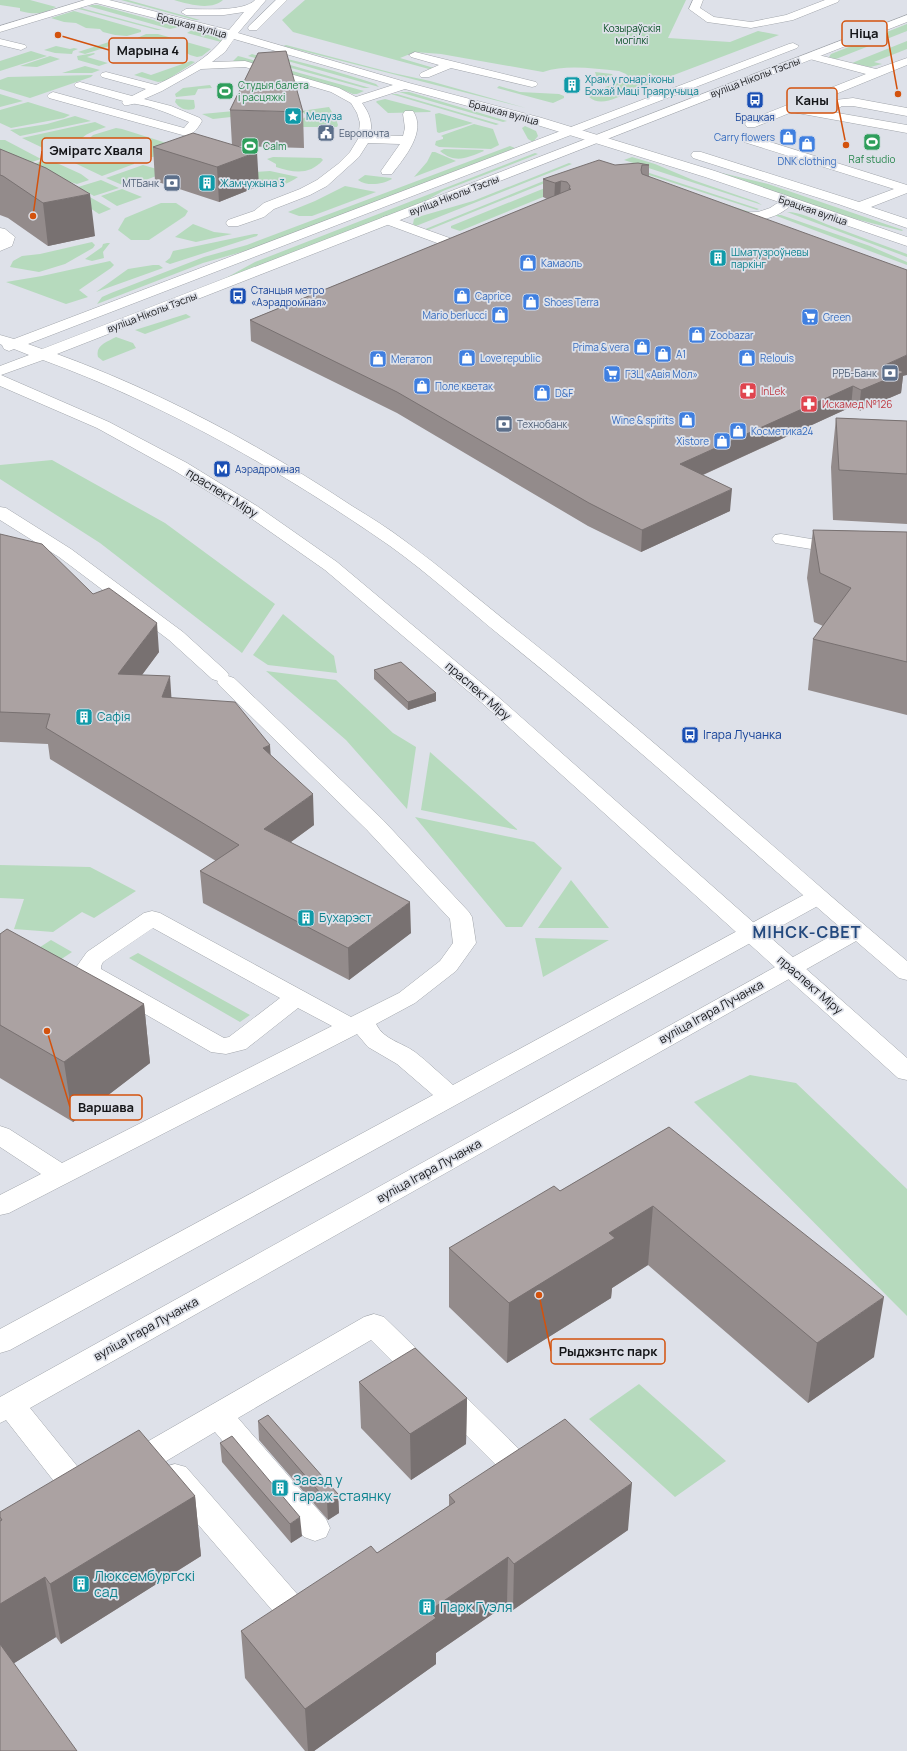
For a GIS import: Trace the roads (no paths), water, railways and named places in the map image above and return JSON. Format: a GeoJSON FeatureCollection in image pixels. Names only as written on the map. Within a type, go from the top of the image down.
{"type":"FeatureCollection","features":[{"type":"Feature","properties":{"kind":"main road"},"geometry":{"type":"LineString","coordinates":[[0,29],[96,0]]}},
{"type":"Feature","properties":{"kind":"main road","name":"Брацкая вуліца"},"geometry":{"type":"LineString","coordinates":[[96,0],[234,30],[405,85],[572,124],[597,139],[710,174],[907,242]]}},
{"type":"Feature","properties":{"kind":"main road","name":"Брацкая вуліца"},"geometry":{"type":"LineString","coordinates":[[139,0],[186,12],[234,30]]}},
{"type":"Feature","properties":{"kind":"main road"},"geometry":{"type":"LineString","coordinates":[[223,64],[236,51],[248,34],[282,0]]}},
{"type":"Feature","properties":{"kind":"main road"},"geometry":{"type":"LineString","coordinates":[[698,0],[694,9],[711,20],[751,25],[788,18],[834,0]]}},
{"type":"Feature","properties":{"kind":"main road"},"geometry":{"type":"LineString","coordinates":[[105,110],[158,89],[199,66],[221,50],[234,30],[258,4]]}},
{"type":"Feature","properties":{"kind":"main road"},"geometry":{"type":"LineString","coordinates":[[186,12],[224,12],[258,4]]}},
{"type":"Feature","properties":{"kind":"main road","name":"вуліца Ніколы Тэслы"},"geometry":{"type":"LineString","coordinates":[[0,371],[907,18]]}},
{"type":"Feature","properties":{"kind":"main road","name":"Брацкая вуліца"},"geometry":{"type":"LineString","coordinates":[[248,34],[286,39]]}},
{"type":"Feature","properties":{"kind":"main road"},"geometry":{"type":"LineString","coordinates":[[0,42],[21,47]]}},
{"type":"Feature","properties":{"kind":"main road","name":"вуліца Ніколы Тэслы"},"geometry":{"type":"LineString","coordinates":[[0,349],[572,124],[593,123],[804,42]]}},
{"type":"Feature","properties":{"kind":"main road"},"geometry":{"type":"LineString","coordinates":[[415,55],[532,84]]}},
{"type":"Feature","properties":{"kind":"main road"},"geometry":{"type":"LineString","coordinates":[[810,56],[877,73]]}},
{"type":"Feature","properties":{"kind":"main road"},"geometry":{"type":"LineString","coordinates":[[199,66],[245,64],[335,90],[355,101],[363,113],[366,123],[364,138],[355,154],[322,183],[305,192],[268,206],[259,214],[233,223]]}},
{"type":"Feature","properties":{"kind":"main road"},"geometry":{"type":"LineString","coordinates":[[441,79],[422,74],[450,64]]}},
{"type":"Feature","properties":{"kind":"main road"},"geometry":{"type":"LineString","coordinates":[[750,124],[877,73],[903,65]]}},
{"type":"Feature","properties":{"kind":"main road"},"geometry":{"type":"LineString","coordinates":[[106,75],[158,89]]}},
{"type":"Feature","properties":{"kind":"main road"},"geometry":{"type":"LineString","coordinates":[[248,78],[285,76]]}},
{"type":"Feature","properties":{"kind":"main road"},"geometry":{"type":"LineString","coordinates":[[173,81],[196,80]]}},
{"type":"Feature","properties":{"kind":"main road"},"geometry":{"type":"LineString","coordinates":[[53,96],[186,132],[196,121],[187,116],[134,99],[80,85]]}},
{"type":"Feature","properties":{"kind":"main road"},"geometry":{"type":"LineString","coordinates":[[355,101],[405,85]]}},
{"type":"Feature","properties":{"kind":"main road"},"geometry":{"type":"LineString","coordinates":[[820,114],[839,103],[853,102],[907,112]]}},
{"type":"Feature","properties":{"kind":"main road"},"geometry":{"type":"LineString","coordinates":[[790,108],[907,129]]}},
{"type":"Feature","properties":{"kind":"main road"},"geometry":{"type":"LineString","coordinates":[[386,171],[398,158],[407,140],[411,130],[409,114]]}},
{"type":"Feature","properties":{"kind":"main road"},"geometry":{"type":"LineString","coordinates":[[593,123],[640,137]]}},
{"type":"Feature","properties":{"kind":"main road"},"geometry":{"type":"LineString","coordinates":[[364,138],[407,140]]}},
{"type":"Feature","properties":{"kind":"main road"},"geometry":{"type":"LineString","coordinates":[[748,139],[907,189],[858,207]]}},
{"type":"Feature","properties":{"kind":"main road","name":"Брацкая вуліца"},"geometry":{"type":"LineString","coordinates":[[687,152],[907,224]]}},
{"type":"Feature","properties":{"kind":"main road"},"geometry":{"type":"LineString","coordinates":[[713,212],[734,218],[744,217],[775,211],[788,201]]}},
{"type":"Feature","properties":{"kind":"main road"},"geometry":{"type":"LineString","coordinates":[[388,220],[460,242],[432,253]]}},
{"type":"Feature","properties":{"kind":"main road"},"geometry":{"type":"LineString","coordinates":[[0,232],[8,237],[7,243],[0,247]]}},
{"type":"Feature","properties":{"kind":"main road"},"geometry":{"type":"LineString","coordinates":[[0,339],[44,354],[111,381],[159,403],[240,444],[314,488],[398,544],[562,675],[650,748],[817,897],[907,973]]}},
{"type":"Feature","properties":{"kind":"main road","name":"праспект Міру"},"geometry":{"type":"LineString","coordinates":[[0,380],[103,425],[180,466],[251,510],[331,566],[489,699],[790,968],[860,1028],[907,1072]]}},
{"type":"Feature","properties":{"kind":"main road"},"geometry":{"type":"LineString","coordinates":[[0,512],[65,553],[176,636],[223,679],[375,825],[461,917],[464,943],[448,966],[407,998],[0,1206]]}},
{"type":"Feature","properties":{"kind":"main road"},"geometry":{"type":"LineString","coordinates":[[781,539],[860,552]]}},
{"type":"Feature","properties":{"kind":"main road"},"geometry":{"type":"LineString","coordinates":[[0,1342],[817,897]]}},
{"type":"Feature","properties":{"kind":"main road"},"geometry":{"type":"LineString","coordinates":[[297,997],[237,1042],[226,1046],[220,1046],[94,975],[88,966],[95,957],[152,918],[297,997],[358,1024],[382,1047],[404,1056],[451,1096]]}},
{"type":"Feature","properties":{"kind":"main road","name":"вуліца Ігара Лучанка"},"geometry":{"type":"LineString","coordinates":[[5,1408],[857,931]]}},
{"type":"Feature","properties":{"kind":"main road"},"geometry":{"type":"LineString","coordinates":[[3,1141],[61,1175]]}},
{"type":"Feature","properties":{"kind":"main road"},"geometry":{"type":"LineString","coordinates":[[5,1408],[82,1494],[374,1325],[516,1466],[484,1488]]}},
{"type":"Feature","properties":{"kind":"main road"},"geometry":{"type":"LineString","coordinates":[[218,1415],[316,1528]]}},
{"type":"Feature","properties":{"kind":"main road"},"geometry":{"type":"LineString","coordinates":[[154,1452],[295,1614],[327,1592]]}},
{"type":"Feature","properties":{"kind":"place","name":"Марына 4"},"geometry":{"type":"Point","coordinates":[58,35]}},
{"type":"Feature","properties":{"kind":"place","name":"Храм у гонар іконы Божай Маці Траяручыца"},"geometry":{"type":"Point","coordinates":[572,85]}},
{"type":"Feature","properties":{"kind":"place","name":"Студыя балета і расцяжкі"},"geometry":{"type":"Point","coordinates":[225,91]}},
{"type":"Feature","properties":{"kind":"place","name":"Ніца"},"geometry":{"type":"Point","coordinates":[898,94]}},
{"type":"Feature","properties":{"kind":"place","name":"Брацкая"},"geometry":{"type":"Point","coordinates":[755,100]}},
{"type":"Feature","properties":{"kind":"place","name":"Медуза"},"geometry":{"type":"Point","coordinates":[293,116]}},
{"type":"Feature","properties":{"kind":"place","name":"Европочта"},"geometry":{"type":"Point","coordinates":[326,133]}},
{"type":"Feature","properties":{"kind":"place","name":"Carry flowers"},"geometry":{"type":"Point","coordinates":[788,137]}},
{"type":"Feature","properties":{"kind":"place","name":"Raf studio"},"geometry":{"type":"Point","coordinates":[872,142]}},
{"type":"Feature","properties":{"kind":"place","name":"DNK clothing"},"geometry":{"type":"Point","coordinates":[807,144]}},
{"type":"Feature","properties":{"kind":"place","name":"Каны"},"geometry":{"type":"Point","coordinates":[846,145]}},
{"type":"Feature","properties":{"kind":"place","name":"Calm"},"geometry":{"type":"Point","coordinates":[250,146]}},
{"type":"Feature","properties":{"kind":"place","name":"МТБанк"},"geometry":{"type":"Point","coordinates":[172,183]}},
{"type":"Feature","properties":{"kind":"place","name":"Жамчужына 3"},"geometry":{"type":"Point","coordinates":[207,183]}},
{"type":"Feature","properties":{"kind":"place","name":"Эміратс Хваля"},"geometry":{"type":"Point","coordinates":[33,216]}},
{"type":"Feature","properties":{"kind":"place","name":"Шматузроўневы паркінг"},"geometry":{"type":"Point","coordinates":[718,258]}},
{"type":"Feature","properties":{"kind":"place","name":"Камаоль"},"geometry":{"type":"Point","coordinates":[528,263]}},
{"type":"Feature","properties":{"kind":"place","name":"Станцыя метро «Аэрадромная»"},"geometry":{"type":"Point","coordinates":[238,296]}},
{"type":"Feature","properties":{"kind":"place","name":"Caprice"},"geometry":{"type":"Point","coordinates":[462,296]}},
{"type":"Feature","properties":{"kind":"place","name":"Shoes Terra"},"geometry":{"type":"Point","coordinates":[531,302]}},
{"type":"Feature","properties":{"kind":"place","name":"Mario berlucci"},"geometry":{"type":"Point","coordinates":[500,315]}},
{"type":"Feature","properties":{"kind":"place","name":"Green"},"geometry":{"type":"Point","coordinates":[810,317]}},
{"type":"Feature","properties":{"kind":"place","name":"Zoobazar"},"geometry":{"type":"Point","coordinates":[697,335]}},
{"type":"Feature","properties":{"kind":"place","name":"Prima & vera"},"geometry":{"type":"Point","coordinates":[642,347]}},
{"type":"Feature","properties":{"kind":"place","name":"А1"},"geometry":{"type":"Point","coordinates":[663,354]}},
{"type":"Feature","properties":{"kind":"place","name":"Love republic"},"geometry":{"type":"Point","coordinates":[467,358]}},
{"type":"Feature","properties":{"kind":"place","name":"Relouis"},"geometry":{"type":"Point","coordinates":[747,358]}},
{"type":"Feature","properties":{"kind":"place","name":"Мегатоп"},"geometry":{"type":"Point","coordinates":[378,359]}},
{"type":"Feature","properties":{"kind":"place","name":"РРБ-Банк"},"geometry":{"type":"Point","coordinates":[890,373]}},
{"type":"Feature","properties":{"kind":"place","name":"ГЗЦ «Авія Мол»"},"geometry":{"type":"Point","coordinates":[612,374]}},
{"type":"Feature","properties":{"kind":"place","name":"Поле кветак"},"geometry":{"type":"Point","coordinates":[422,386]}},
{"type":"Feature","properties":{"kind":"place","name":"InLek"},"geometry":{"type":"Point","coordinates":[748,391]}},
{"type":"Feature","properties":{"kind":"place","name":"D&F"},"geometry":{"type":"Point","coordinates":[542,393]}},
{"type":"Feature","properties":{"kind":"place","name":"Искамед №126"},"geometry":{"type":"Point","coordinates":[809,404]}},
{"type":"Feature","properties":{"kind":"place","name":"Wine & spirits"},"geometry":{"type":"Point","coordinates":[687,420]}},
{"type":"Feature","properties":{"kind":"place","name":"Технобанк"},"geometry":{"type":"Point","coordinates":[504,424]}},
{"type":"Feature","properties":{"kind":"place","name":"Косметика24"},"geometry":{"type":"Point","coordinates":[738,431]}},
{"type":"Feature","properties":{"kind":"place","name":"Xistore"},"geometry":{"type":"Point","coordinates":[722,441]}},
{"type":"Feature","properties":{"kind":"place","name":"Аэрадромная"},"geometry":{"type":"Point","coordinates":[222,469]}},
{"type":"Feature","properties":{"kind":"place","name":"Сафія"},"geometry":{"type":"Point","coordinates":[84,717]}},
{"type":"Feature","properties":{"kind":"place","name":"Ігара Лучанка"},"geometry":{"type":"Point","coordinates":[690,735]}},
{"type":"Feature","properties":{"kind":"place","name":"Бухарэст"},"geometry":{"type":"Point","coordinates":[306,918]}},
{"type":"Feature","properties":{"kind":"place","name":"Варшава"},"geometry":{"type":"Point","coordinates":[47,1031]}},
{"type":"Feature","properties":{"kind":"place","name":"Рыджэнтс парк"},"geometry":{"type":"Point","coordinates":[539,1295]}},
{"type":"Feature","properties":{"kind":"place","name":"Заезд у гараж-стаянку"},"geometry":{"type":"Point","coordinates":[280,1488]}},
{"type":"Feature","properties":{"kind":"place","name":"Люксембургскі сад"},"geometry":{"type":"Point","coordinates":[81,1584]}},
{"type":"Feature","properties":{"kind":"place","name":"Парк Гуэля"},"geometry":{"type":"Point","coordinates":[427,1607]}},
{"type":"Feature","properties":{"kind":"district","name":"МІНСК-СВЕТ"},"geometry":{"type":"Point","coordinates":[807,932]}},
{"type":"Feature","properties":{"kind":"park label","name":"Козыраўскія могілкі"},"geometry":{"type":"Point","coordinates":[632,34]}}]}
